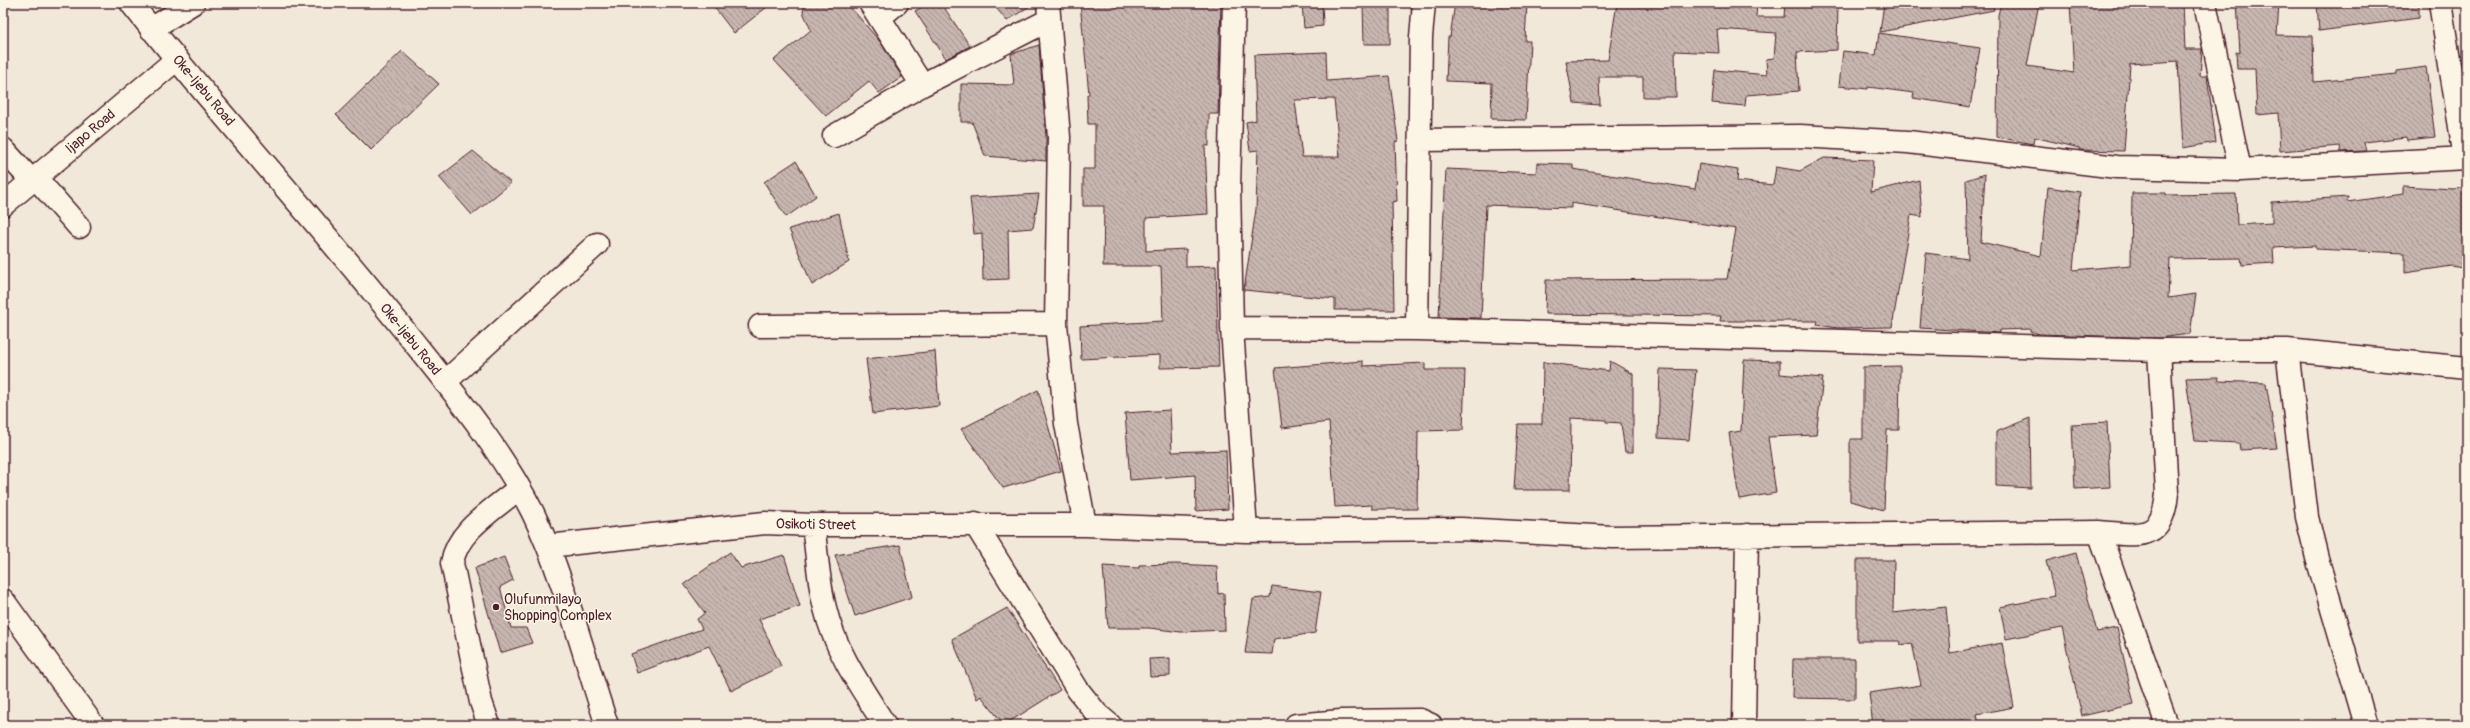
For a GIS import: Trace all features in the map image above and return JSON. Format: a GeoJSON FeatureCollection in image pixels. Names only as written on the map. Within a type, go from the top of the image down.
{"type":"FeatureCollection","features":[{"type":"Feature","properties":{"kind":"street","name":"Oke-Ijebu Road"},"geometry":{"type":"LineString","coordinates":[[131,3],[151,29],[352,265],[478,423],[519,488],[548,546],[606,725]]}},
{"type":"Feature","properties":{"kind":"street"},"geometry":{"type":"LineString","coordinates":[[151,29],[193,3]]}},
{"type":"Feature","properties":{"kind":"street"},"geometry":{"type":"LineString","coordinates":[[898,3],[875,10],[922,85]]}},
{"type":"Feature","properties":{"kind":"street"},"geometry":{"type":"LineString","coordinates":[[1234,3],[1229,186],[1232,328],[1246,531]]}},
{"type":"Feature","properties":{"kind":"street"},"geometry":{"type":"LineString","coordinates":[[1417,329],[1424,3]]}},
{"type":"Feature","properties":{"kind":"street"},"geometry":{"type":"LineString","coordinates":[[2205,3],[2240,170]]}},
{"type":"Feature","properties":{"kind":"street"},"geometry":{"type":"LineString","coordinates":[[1420,140],[1800,136],[1908,142],[2117,167],[2240,170],[2466,158],[2440,3]]}},
{"type":"Feature","properties":{"kind":"street"},"geometry":{"type":"LineString","coordinates":[[834,136],[1048,12],[1059,137],[1056,324],[1066,424],[1085,525]]}},
{"type":"Feature","properties":{"kind":"street","name":"Ijapo Road"},"geometry":{"type":"LineString","coordinates":[[3,205],[33,178],[177,59]]}},
{"type":"Feature","properties":{"kind":"street"},"geometry":{"type":"LineString","coordinates":[[3,149],[33,178],[79,227]]}},
{"type":"Feature","properties":{"kind":"street"},"geometry":{"type":"LineString","coordinates":[[445,382],[597,244]]}},
{"type":"Feature","properties":{"kind":"street"},"geometry":{"type":"LineString","coordinates":[[760,326],[1056,324]]}},
{"type":"Feature","properties":{"kind":"street"},"geometry":{"type":"LineString","coordinates":[[1232,328],[1417,329],[2159,350],[2286,350],[2467,368]]}},
{"type":"Feature","properties":{"kind":"street","name":"Osikoti Street"},"geometry":{"type":"LineString","coordinates":[[548,546],[757,523],[813,525],[1085,525],[1246,531],[1454,529],[1612,537],[2099,532],[2142,535],[2157,524],[2165,511],[2167,493],[2159,350]]}},
{"type":"Feature","properties":{"kind":"street"},"geometry":{"type":"LineString","coordinates":[[2286,350],[2308,517],[2317,558],[2366,725]]}},
{"type":"Feature","properties":{"kind":"street"},"geometry":{"type":"LineString","coordinates":[[489,725],[481,702],[452,563],[454,550],[461,538],[519,488]]}},
{"type":"Feature","properties":{"kind":"street"},"geometry":{"type":"LineString","coordinates":[[975,524],[1078,690],[1097,714],[1110,725]]}},
{"type":"Feature","properties":{"kind":"street"},"geometry":{"type":"LineString","coordinates":[[813,525],[825,608],[837,642],[854,677],[885,725]]}},
{"type":"Feature","properties":{"kind":"street"},"geometry":{"type":"LineString","coordinates":[[2099,532],[2166,725]]}},
{"type":"Feature","properties":{"kind":"street"},"geometry":{"type":"LineString","coordinates":[[1744,725],[1747,536]]}},
{"type":"Feature","properties":{"kind":"street"},"geometry":{"type":"LineString","coordinates":[[3,600],[93,725]]}},
{"type":"Feature","properties":{"kind":"street"},"geometry":{"type":"LineString","coordinates":[[1296,725],[1342,721],[1420,720],[1431,725]]}},
{"type":"Feature","properties":{"kind":"building"},"geometry":{"type":"Polygon","coordinates":[[[711,3],[772,3],[734,33],[711,3]]]}},
{"type":"Feature","properties":{"kind":"building"},"geometry":{"type":"Polygon","coordinates":[[[805,3],[847,3],[881,43],[902,77],[879,93],[869,81],[826,116],[774,60],[811,30],[803,12],[805,3]]]}},
{"type":"Feature","properties":{"kind":"building"},"geometry":{"type":"Polygon","coordinates":[[[929,3],[941,3],[970,46],[946,59],[915,11],[929,3]]]}},
{"type":"Feature","properties":{"kind":"building"},"geometry":{"type":"Polygon","coordinates":[[[992,3],[1034,3],[1007,21],[992,3]]]}},
{"type":"Feature","properties":{"kind":"building"},"geometry":{"type":"Polygon","coordinates":[[[1080,3],[1221,3],[1218,114],[1209,114],[1209,146],[1205,146],[1208,214],[1146,218],[1146,251],[1186,249],[1186,267],[1216,266],[1219,367],[1160,368],[1160,355],[1081,359],[1080,326],[1163,321],[1161,266],[1103,266],[1104,206],[1083,206],[1083,169],[1095,169],[1095,124],[1088,124],[1087,95],[1089,94],[1080,3]]]}},
{"type":"Feature","properties":{"kind":"building"},"geometry":{"type":"Polygon","coordinates":[[[1302,3],[1322,3],[1323,26],[1304,28],[1302,3]]]}},
{"type":"Feature","properties":{"kind":"building"},"geometry":{"type":"Polygon","coordinates":[[[1363,3],[1390,3],[1390,44],[1364,44],[1363,3]]]}},
{"type":"Feature","properties":{"kind":"building"},"geometry":{"type":"Polygon","coordinates":[[[1455,3],[1527,3],[1525,41],[1530,41],[1526,120],[1491,119],[1492,83],[1446,81],[1448,37],[1450,37],[1455,3]]]}},
{"type":"Feature","properties":{"kind":"building"},"geometry":{"type":"Polygon","coordinates":[[[1617,3],[1757,3],[1756,17],[1784,17],[1785,3],[1838,3],[1837,50],[1797,52],[1799,91],[1746,95],[1745,106],[1712,103],[1715,70],[1767,75],[1766,59],[1774,58],[1776,33],[1717,29],[1719,53],[1675,51],[1676,97],[1643,97],[1643,77],[1599,77],[1600,105],[1574,103],[1566,61],[1608,60],[1617,3]]]}},
{"type":"Feature","properties":{"kind":"building"},"geometry":{"type":"Polygon","coordinates":[[[1884,3],[1993,3],[1994,10],[1880,32],[1884,3]]]}},
{"type":"Feature","properties":{"kind":"building"},"geometry":{"type":"Polygon","coordinates":[[[2001,3],[2039,3],[2027,66],[2074,73],[2070,3],[2183,3],[2185,49],[2202,49],[2200,76],[2207,76],[2216,142],[2183,148],[2178,61],[2130,64],[2124,151],[2079,150],[2079,148],[2034,137],[2033,144],[1997,137],[1998,15],[2001,3]]]}},
{"type":"Feature","properties":{"kind":"building"},"geometry":{"type":"Polygon","coordinates":[[[2237,3],[2279,3],[2277,35],[2313,36],[2314,82],[2397,74],[2397,71],[2426,67],[2435,137],[2407,140],[2406,137],[2364,142],[2366,151],[2341,152],[2340,146],[2280,151],[2278,113],[2257,115],[2255,69],[2237,69],[2236,52],[2240,53],[2237,3]]]}},
{"type":"Feature","properties":{"kind":"building"},"geometry":{"type":"Polygon","coordinates":[[[2317,3],[2419,3],[2419,18],[2319,31],[2317,3]]]}},
{"type":"Feature","properties":{"kind":"building"},"geometry":{"type":"Polygon","coordinates":[[[1879,33],[1980,48],[1970,107],[1913,98],[1914,93],[1868,87],[1868,89],[1839,86],[1843,51],[1876,55],[1879,33]]]}},
{"type":"Feature","properties":{"kind":"building"},"geometry":{"type":"Polygon","coordinates":[[[1039,45],[1046,137],[1046,161],[985,156],[972,122],[961,122],[961,84],[1014,85],[1011,54],[1039,45]]]}},
{"type":"Feature","properties":{"kind":"building"},"geometry":{"type":"Polygon","coordinates":[[[402,51],[439,84],[371,150],[336,115],[402,51]]]}},
{"type":"Feature","properties":{"kind":"building"},"geometry":{"type":"Polygon","coordinates":[[[1326,52],[1327,81],[1389,76],[1398,141],[1395,142],[1397,201],[1392,202],[1394,310],[1335,310],[1335,299],[1244,290],[1256,209],[1258,150],[1250,151],[1246,122],[1256,120],[1254,55],[1326,52]],[[1334,99],[1295,100],[1302,157],[1340,157],[1334,99]]]}},
{"type":"Feature","properties":{"kind":"building"},"geometry":{"type":"Polygon","coordinates":[[[473,151],[511,183],[472,215],[439,177],[473,151]]]}},
{"type":"Feature","properties":{"kind":"building"},"geometry":{"type":"Polygon","coordinates":[[[1824,158],[1873,160],[1871,192],[1919,180],[1922,217],[1911,215],[1892,327],[1838,328],[1817,325],[1818,321],[1720,321],[1721,316],[1545,314],[1546,280],[1727,279],[1736,229],[1571,203],[1571,208],[1486,205],[1481,318],[1439,317],[1446,169],[1536,173],[1537,163],[1573,164],[1573,169],[1695,189],[1699,164],[1738,170],[1737,181],[1773,185],[1776,167],[1800,171],[1824,158]]]}},
{"type":"Feature","properties":{"kind":"building"},"geometry":{"type":"Polygon","coordinates":[[[796,161],[816,196],[786,217],[764,182],[796,161]]]}},
{"type":"Feature","properties":{"kind":"building"},"geometry":{"type":"Polygon","coordinates":[[[1985,174],[1981,242],[2041,256],[2048,187],[2080,192],[2073,270],[2131,265],[2132,193],[2166,193],[2166,195],[2236,194],[2237,225],[2272,223],[2272,202],[2348,197],[2347,202],[2403,194],[2403,186],[2453,189],[2467,187],[2467,269],[2452,266],[2405,273],[2405,253],[2315,249],[2315,246],[2273,248],[2274,263],[2242,265],[2241,258],[2170,259],[2168,298],[2196,294],[2190,334],[2159,338],[2040,334],[2030,332],[2030,329],[2000,330],[2000,333],[1920,328],[1926,253],[1968,259],[1966,180],[1985,174]]]}},
{"type":"Feature","properties":{"kind":"building"},"geometry":{"type":"Polygon","coordinates":[[[1039,194],[1033,228],[1008,230],[1009,279],[983,280],[982,233],[974,234],[970,198],[1039,194]]]}},
{"type":"Feature","properties":{"kind":"building"},"geometry":{"type":"Polygon","coordinates":[[[839,213],[849,262],[812,285],[789,229],[839,213]]]}},
{"type":"Feature","properties":{"kind":"building"},"geometry":{"type":"Polygon","coordinates":[[[935,351],[939,406],[873,414],[866,359],[935,351]]]}},
{"type":"Feature","properties":{"kind":"building"},"geometry":{"type":"Polygon","coordinates":[[[1744,360],[1780,361],[1780,374],[1823,378],[1816,435],[1768,437],[1776,493],[1739,499],[1729,433],[1741,431],[1744,360]]]}},
{"type":"Feature","properties":{"kind":"building"},"geometry":{"type":"Polygon","coordinates":[[[1363,361],[1363,366],[1425,363],[1425,370],[1465,370],[1463,430],[1418,431],[1417,509],[1372,509],[1372,505],[1335,507],[1329,422],[1282,428],[1275,368],[1363,361]]]}},
{"type":"Feature","properties":{"kind":"building"},"geometry":{"type":"Polygon","coordinates":[[[1610,361],[1633,374],[1633,452],[1625,452],[1621,423],[1606,422],[1606,420],[1571,418],[1570,490],[1514,490],[1518,424],[1542,424],[1543,362],[1609,371],[1610,361]]]}},
{"type":"Feature","properties":{"kind":"building"},"geometry":{"type":"Polygon","coordinates":[[[1900,366],[1899,430],[1887,430],[1884,510],[1850,501],[1850,439],[1863,439],[1863,367],[1900,366]]]}},
{"type":"Feature","properties":{"kind":"building"},"geometry":{"type":"Polygon","coordinates":[[[1660,369],[1696,370],[1689,440],[1658,438],[1660,369]]]}},
{"type":"Feature","properties":{"kind":"building"},"geometry":{"type":"Polygon","coordinates":[[[2218,377],[2219,381],[2266,383],[2277,448],[2240,450],[2239,443],[2195,441],[2186,378],[2218,377]]]}},
{"type":"Feature","properties":{"kind":"building"},"geometry":{"type":"Polygon","coordinates":[[[1038,390],[1061,471],[1003,488],[961,429],[1038,390]]]}},
{"type":"Feature","properties":{"kind":"building"},"geometry":{"type":"Polygon","coordinates":[[[1170,410],[1172,452],[1226,450],[1228,509],[1196,511],[1195,475],[1130,480],[1125,413],[1170,410]]]}},
{"type":"Feature","properties":{"kind":"building"},"geometry":{"type":"Polygon","coordinates":[[[2030,418],[2031,488],[1996,486],[1996,432],[2030,418]]]}},
{"type":"Feature","properties":{"kind":"building"},"geometry":{"type":"Polygon","coordinates":[[[2107,422],[2110,487],[2075,489],[2072,424],[2107,422]]]}},
{"type":"Feature","properties":{"kind":"building"},"geometry":{"type":"Polygon","coordinates":[[[900,545],[912,597],[855,616],[835,555],[900,545]]]}},
{"type":"Feature","properties":{"kind":"building"},"geometry":{"type":"Polygon","coordinates":[[[730,552],[741,568],[784,555],[800,606],[759,619],[781,666],[731,691],[709,646],[637,673],[631,654],[702,629],[697,619],[705,613],[684,584],[730,552]]]}},
{"type":"Feature","properties":{"kind":"building"},"geometry":{"type":"Polygon","coordinates":[[[2076,553],[2097,632],[2117,628],[2134,704],[2082,716],[2062,628],[2006,639],[2000,607],[2055,596],[2046,561],[2076,553]]]}},
{"type":"Feature","properties":{"kind":"building","name":"Olufunmilayo Shopping Complex"},"geometry":{"type":"Polygon","coordinates":[[[504,557],[513,580],[500,587],[511,628],[526,628],[532,643],[500,653],[475,568],[504,557]]]}},
{"type":"Feature","properties":{"kind":"building"},"geometry":{"type":"Polygon","coordinates":[[[1857,560],[1894,560],[1893,613],[1946,607],[1950,653],[2002,643],[2014,707],[1977,714],[1979,725],[1964,725],[1963,720],[1940,725],[1929,725],[1928,721],[1897,725],[1873,725],[1869,693],[1921,685],[1912,643],[1901,645],[1900,641],[1857,641],[1857,560]]]}},
{"type":"Feature","properties":{"kind":"building"},"geometry":{"type":"Polygon","coordinates":[[[1176,564],[1217,566],[1218,594],[1224,593],[1225,630],[1181,632],[1149,628],[1108,628],[1103,566],[1139,568],[1139,565],[1176,564]]]}},
{"type":"Feature","properties":{"kind":"building"},"geometry":{"type":"Polygon","coordinates":[[[1272,586],[1321,592],[1315,633],[1274,639],[1272,654],[1245,653],[1253,599],[1270,597],[1272,586]]]}},
{"type":"Feature","properties":{"kind":"building"},"geometry":{"type":"Polygon","coordinates":[[[1007,608],[1060,690],[1004,725],[981,696],[977,699],[952,639],[1007,608]]]}},
{"type":"Feature","properties":{"kind":"building"},"geometry":{"type":"Polygon","coordinates":[[[1170,658],[1170,676],[1150,677],[1149,659],[1170,658]]]}},
{"type":"Feature","properties":{"kind":"building"},"geometry":{"type":"Polygon","coordinates":[[[1793,659],[1855,659],[1855,699],[1792,698],[1793,659]]]}},
{"type":"Feature","properties":{"kind":"place","name":"Olufunmilayo Shopping Complex"},"geometry":{"type":"Point","coordinates":[496,607]}}]}
